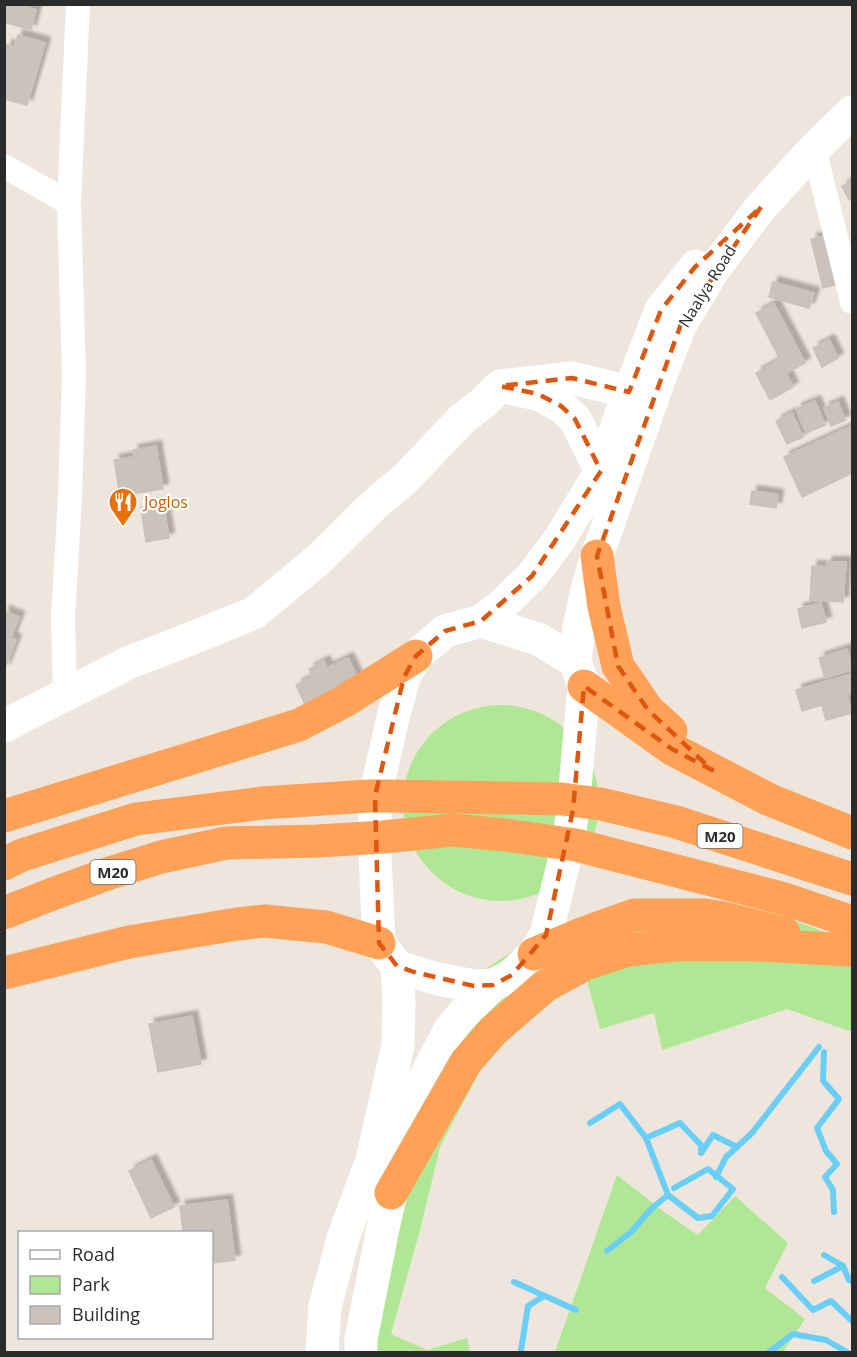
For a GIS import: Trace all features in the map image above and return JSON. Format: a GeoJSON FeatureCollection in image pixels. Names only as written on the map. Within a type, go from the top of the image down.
{"type":"FeatureCollection","features":[{"type":"Feature","properties":{"kind":"highway"},"geometry":{"type":"LineString","coordinates":[[597,556],[604,607],[618,666],[648,710],[712,770]]}},
{"type":"Feature","properties":{"kind":"highway"},"geometry":{"type":"LineString","coordinates":[[4,816],[299,725],[343,702],[416,656]]}},
{"type":"Feature","properties":{"kind":"highway"},"geometry":{"type":"LineString","coordinates":[[580,674],[672,749],[770,800],[852,833]]}},
{"type":"Feature","properties":{"kind":"highway","name":"M20"},"geometry":{"type":"LineString","coordinates":[[4,864],[22,855],[136,819],[262,803],[377,796],[574,800],[676,822],[852,879]]}},
{"type":"Feature","properties":{"kind":"highway","name":"M20"},"geometry":{"type":"LineString","coordinates":[[4,913],[110,873],[162,857],[226,843],[374,838],[453,830],[565,844],[785,899],[852,941]]}},
{"type":"Feature","properties":{"kind":"highway"},"geometry":{"type":"LineString","coordinates":[[534,954],[634,915],[705,915],[852,941]]}},
{"type":"Feature","properties":{"kind":"highway"},"geometry":{"type":"LineString","coordinates":[[4,973],[129,942],[265,921],[326,927],[388,955]]}},
{"type":"Feature","properties":{"kind":"highway"},"geometry":{"type":"LineString","coordinates":[[391,1193],[466,1062],[493,1031],[545,986],[585,964],[628,950],[675,945],[757,945],[852,941]]}},
{"type":"Feature","properties":{"kind":"main road"},"geometry":{"type":"LineString","coordinates":[[361,1353],[361,1339],[403,1140],[424,1079],[448,1031],[493,985],[512,975],[534,954],[546,935],[567,849],[573,810],[580,674],[579,627],[597,556],[609,483],[641,396],[661,310],[695,267],[761,207],[814,149],[852,112]]}},
{"type":"Feature","properties":{"kind":"main road"},"geometry":{"type":"LineString","coordinates":[[4,726],[128,663],[254,613],[318,560],[376,502],[405,479],[462,419],[500,386],[572,378],[641,396]]}},
{"type":"Feature","properties":{"kind":"main road"},"geometry":{"type":"LineString","coordinates":[[500,386],[538,394],[561,406],[575,419],[609,483]]}},
{"type":"Feature","properties":{"kind":"main road"},"geometry":{"type":"LineString","coordinates":[[322,1353],[325,1307],[343,1238],[372,1160],[398,1044],[399,1002],[388,955],[375,856],[375,796],[404,677],[416,656],[445,631],[481,621],[502,605],[532,576],[559,540],[609,483]]}},
{"type":"Feature","properties":{"kind":"main road"},"geometry":{"type":"LineString","coordinates":[[481,621],[538,639],[580,674]]}},
{"type":"Feature","properties":{"kind":"main road"},"geometry":{"type":"LineString","coordinates":[[388,955],[422,974],[474,986],[493,985]]}},
{"type":"Feature","properties":{"kind":"street"},"geometry":{"type":"LineString","coordinates":[[65,695],[63,618],[74,376],[69,203],[78,4]]}},
{"type":"Feature","properties":{"kind":"street"},"geometry":{"type":"LineString","coordinates":[[814,149],[852,302]]}},
{"type":"Feature","properties":{"kind":"street"},"geometry":{"type":"LineString","coordinates":[[4,166],[69,203]]}},
{"type":"Feature","properties":{"kind":"highlighted area"},"geometry":{"type":"Polygon","coordinates":[[[761,207],[681,324],[597,556],[618,666],[648,710],[712,770],[672,749],[584,686],[573,810],[546,935],[512,975],[493,985],[474,986],[397,966],[379,943],[375,796],[404,677],[416,656],[445,631],[481,621],[532,576],[601,471],[575,419],[561,406],[538,394],[500,386],[572,378],[629,392],[661,310],[695,267],[761,207]]]}},
{"type":"Feature","properties":{"kind":"green space"},"geometry":{"type":"Polygon","coordinates":[[[491,705],[511,705],[539,712],[556,721],[571,733],[583,748],[592,765],[599,793],[599,813],[592,841],[583,858],[571,873],[556,885],[539,894],[511,901],[491,901],[463,894],[446,885],[431,873],[419,858],[410,841],[403,813],[403,793],[410,765],[419,748],[431,733],[446,721],[463,712],[491,705]]]}},
{"type":"Feature","properties":{"kind":"green space"},"geometry":{"type":"Polygon","coordinates":[[[696,905],[774,913],[852,942],[852,1032],[787,1009],[662,1050],[654,1013],[600,1029],[587,980],[521,1016],[486,1059],[440,1147],[391,1334],[427,1350],[467,1338],[470,1352],[356,1352],[480,972],[517,949],[696,905]]]}},
{"type":"Feature","properties":{"kind":"green space"},"geometry":{"type":"Polygon","coordinates":[[[617,1175],[698,1235],[735,1196],[788,1243],[765,1288],[805,1319],[783,1352],[555,1352],[617,1175]]]}},
{"type":"Feature","properties":{"kind":"building"},"geometry":{"type":"Polygon","coordinates":[[[4,4],[17,4],[36,10],[31,30],[4,22],[4,4]]]}},
{"type":"Feature","properties":{"kind":"building"},"geometry":{"type":"Polygon","coordinates":[[[18,35],[45,43],[27,105],[4,99],[4,54],[7,45],[14,47],[18,35]]]}},
{"type":"Feature","properties":{"kind":"building"},"geometry":{"type":"Polygon","coordinates":[[[852,181],[852,198],[849,200],[842,186],[852,181]]]}},
{"type":"Feature","properties":{"kind":"building"},"geometry":{"type":"Polygon","coordinates":[[[826,236],[838,284],[823,288],[811,239],[826,236]]]}},
{"type":"Feature","properties":{"kind":"building"},"geometry":{"type":"Polygon","coordinates":[[[773,282],[814,293],[809,308],[769,297],[773,282]]]}},
{"type":"Feature","properties":{"kind":"building"},"geometry":{"type":"Polygon","coordinates":[[[774,304],[805,363],[787,373],[756,313],[774,304]]]}},
{"type":"Feature","properties":{"kind":"building"},"geometry":{"type":"Polygon","coordinates":[[[829,340],[838,358],[822,367],[813,348],[829,340]]]}},
{"type":"Feature","properties":{"kind":"building"},"geometry":{"type":"Polygon","coordinates":[[[779,360],[793,387],[770,400],[756,373],[779,360]]]}},
{"type":"Feature","properties":{"kind":"building"},"geometry":{"type":"Polygon","coordinates":[[[815,401],[825,425],[806,433],[796,409],[815,401]]]}},
{"type":"Feature","properties":{"kind":"building"},"geometry":{"type":"Polygon","coordinates":[[[838,402],[845,420],[831,426],[824,408],[838,402]]]}},
{"type":"Feature","properties":{"kind":"building"},"geometry":{"type":"Polygon","coordinates":[[[792,413],[803,437],[787,444],[776,421],[792,413]]]}},
{"type":"Feature","properties":{"kind":"building"},"geometry":{"type":"Polygon","coordinates":[[[852,426],[852,473],[802,497],[784,457],[852,426]]]}},
{"type":"Feature","properties":{"kind":"building"},"geometry":{"type":"Polygon","coordinates":[[[156,446],[163,489],[120,496],[114,460],[134,457],[133,450],[156,446]]]}},
{"type":"Feature","properties":{"kind":"building"},"geometry":{"type":"Polygon","coordinates":[[[752,491],[778,495],[776,508],[750,504],[752,491]]]}},
{"type":"Feature","properties":{"kind":"building"},"geometry":{"type":"Polygon","coordinates":[[[163,503],[169,538],[146,542],[141,507],[163,503]]]}},
{"type":"Feature","properties":{"kind":"building"},"geometry":{"type":"Polygon","coordinates":[[[827,562],[846,562],[843,602],[810,600],[812,566],[826,567],[827,562]]]}},
{"type":"Feature","properties":{"kind":"building"},"geometry":{"type":"Polygon","coordinates":[[[821,603],[826,622],[802,628],[798,609],[821,603]]]}},
{"type":"Feature","properties":{"kind":"building"},"geometry":{"type":"Polygon","coordinates":[[[4,611],[19,617],[11,638],[16,640],[4,670],[4,611]]]}},
{"type":"Feature","properties":{"kind":"building"},"geometry":{"type":"Polygon","coordinates":[[[847,649],[852,669],[825,678],[819,658],[847,649]]]}},
{"type":"Feature","properties":{"kind":"building"},"geometry":{"type":"Polygon","coordinates":[[[348,658],[362,688],[309,713],[296,685],[312,677],[309,669],[324,661],[327,668],[348,658]]]}},
{"type":"Feature","properties":{"kind":"building"},"geometry":{"type":"Polygon","coordinates":[[[852,674],[852,693],[847,695],[852,713],[826,720],[822,705],[802,711],[796,690],[852,674]]]}},
{"type":"Feature","properties":{"kind":"building"},"geometry":{"type":"Polygon","coordinates":[[[192,1016],[201,1064],[158,1072],[149,1024],[192,1016]]]}},
{"type":"Feature","properties":{"kind":"building"},"geometry":{"type":"Polygon","coordinates":[[[151,1160],[174,1207],[151,1218],[129,1171],[151,1160]]]}},
{"type":"Feature","properties":{"kind":"building"},"geometry":{"type":"Polygon","coordinates":[[[227,1200],[235,1260],[213,1263],[213,1231],[183,1231],[180,1206],[227,1200]]]}},
{"type":"Feature","properties":{"kind":"waterway"},"geometry":{"type":"LineString","coordinates":[[701,1153],[713,1135],[737,1147],[752,1133],[819,1047]]}},
{"type":"Feature","properties":{"kind":"waterway"},"geometry":{"type":"LineString","coordinates":[[824,1052],[823,1081],[839,1099],[817,1128],[826,1151],[837,1164],[825,1177],[833,1190],[834,1212]]}},
{"type":"Feature","properties":{"kind":"waterway"},"geometry":{"type":"LineString","coordinates":[[590,1123],[620,1104],[646,1138],[668,1195],[698,1218],[712,1216],[733,1189],[708,1169],[674,1188]]}},
{"type":"Feature","properties":{"kind":"waterway"},"geometry":{"type":"LineString","coordinates":[[646,1138],[680,1123],[701,1145],[701,1152]]}},
{"type":"Feature","properties":{"kind":"waterway"},"geometry":{"type":"LineString","coordinates":[[716,1177],[726,1157],[737,1147]]}},
{"type":"Feature","properties":{"kind":"waterway"},"geometry":{"type":"LineString","coordinates":[[607,1251],[631,1232],[651,1209],[668,1195]]}},
{"type":"Feature","properties":{"kind":"waterway"},"geometry":{"type":"LineString","coordinates":[[824,1255],[843,1266],[849,1280],[852,1281]]}},
{"type":"Feature","properties":{"kind":"waterway"},"geometry":{"type":"LineString","coordinates":[[814,1281],[843,1266]]}},
{"type":"Feature","properties":{"kind":"waterway"},"geometry":{"type":"LineString","coordinates":[[782,1277],[813,1310],[831,1301],[852,1321]]}},
{"type":"Feature","properties":{"kind":"waterway"},"geometry":{"type":"LineString","coordinates":[[514,1282],[576,1310]]}},
{"type":"Feature","properties":{"kind":"waterway"},"geometry":{"type":"LineString","coordinates":[[521,1350],[528,1306],[544,1296]]}},
{"type":"Feature","properties":{"kind":"waterway"},"geometry":{"type":"LineString","coordinates":[[769,1352],[793,1334],[826,1340],[847,1352]]}},
{"type":"Feature","properties":{"kind":"place","name":"Joglos"},"geometry":{"type":"Point","coordinates":[123,528]}}]}
